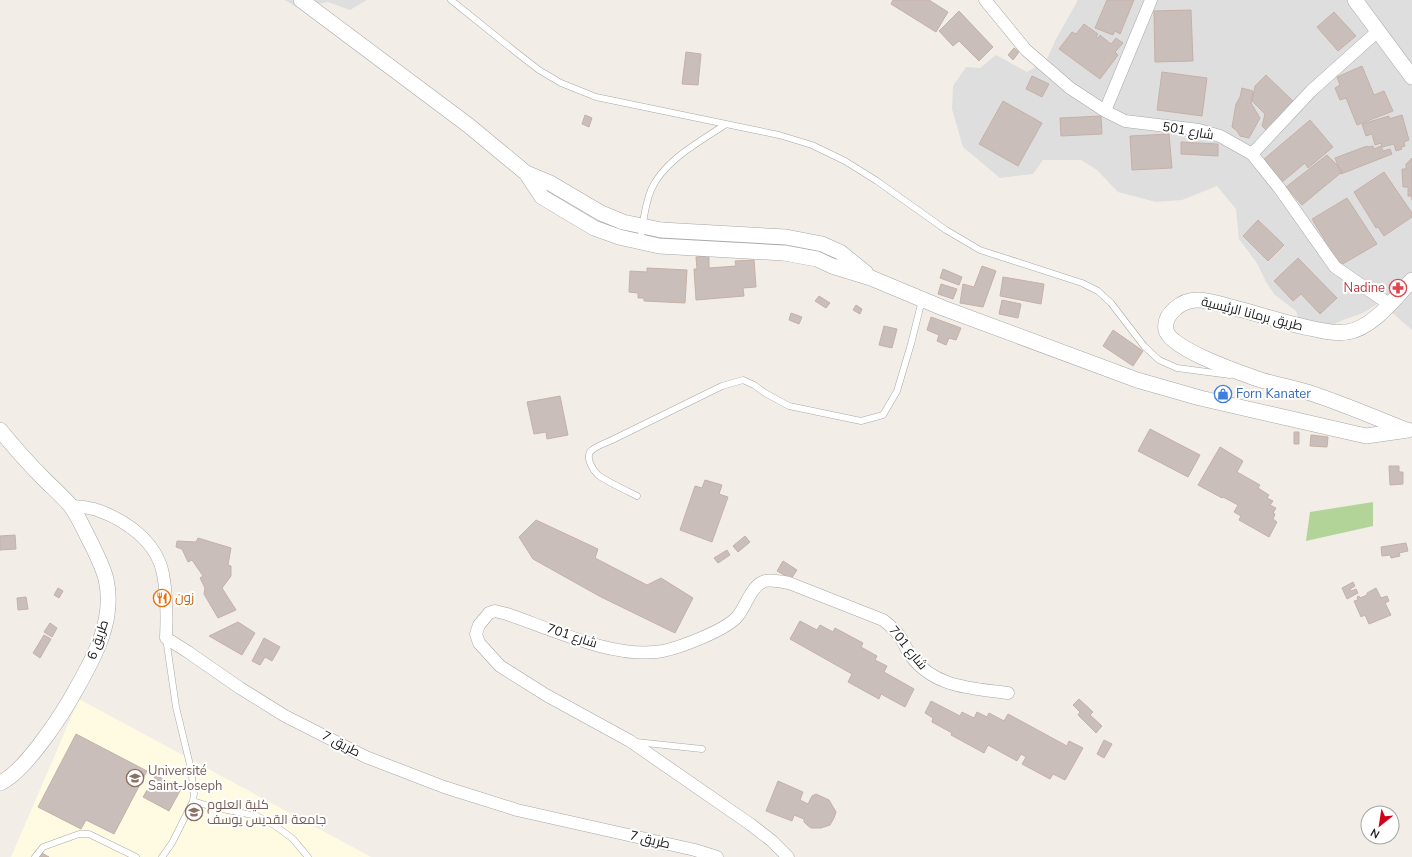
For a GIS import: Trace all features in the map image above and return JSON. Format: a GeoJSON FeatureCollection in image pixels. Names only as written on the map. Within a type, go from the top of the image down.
{"type":"FeatureCollection","features":[{"type":"Feature","properties":{"kind":"street"},"geometry":{"type":"LineString","coordinates":[[300,0],[468,125],[526,173],[542,197],[594,228],[619,237],[640,242],[679,248],[784,253],[817,259],[832,266],[871,278],[991,326],[1137,380],[1200,398],[1366,436],[1410,431]]}},
{"type":"Feature","properties":{"kind":"street","name":"شارع 501"},"geometry":{"type":"LineString","coordinates":[[985,0],[1026,50],[1070,88],[1105,111],[1125,121],[1198,130],[1220,136],[1252,154],[1280,189],[1335,267],[1389,304]]}},
{"type":"Feature","properties":{"kind":"street"},"geometry":{"type":"LineString","coordinates":[[1105,111],[1151,0]]}},
{"type":"Feature","properties":{"kind":"street"},"geometry":{"type":"LineString","coordinates":[[1355,0],[1412,77]]}},
{"type":"Feature","properties":{"kind":"street"},"geometry":{"type":"LineString","coordinates":[[1252,154],[1311,91],[1378,31]]}},
{"type":"Feature","properties":{"kind":"street"},"geometry":{"type":"LineString","coordinates":[[526,173],[550,183],[601,213],[624,222],[680,232],[786,237],[822,244],[840,252],[871,278]]}},
{"type":"Feature","properties":{"kind":"street","name":"طريق برمانا الرئيسية"},"geometry":{"type":"LineString","coordinates":[[1410,431],[1318,395],[1255,378],[1198,355],[1181,347],[1171,340],[1166,332],[1166,324],[1176,308],[1184,302],[1196,300],[1211,302],[1295,325],[1334,333],[1348,332],[1358,329],[1375,317],[1412,280]]}},
{"type":"Feature","properties":{"kind":"street","name":"طريق 6"},"geometry":{"type":"LineString","coordinates":[[0,430],[32,467],[70,506],[79,520],[101,564],[106,578],[109,595],[105,628],[89,667],[66,708],[39,746],[10,776],[0,783]]}},
{"type":"Feature","properties":{"kind":"street"},"geometry":{"type":"LineString","coordinates":[[70,506],[96,510],[113,517],[133,529],[152,547],[163,572],[166,594],[166,638]]}},
{"type":"Feature","properties":{"kind":"street","name":"شارع 701"},"geometry":{"type":"LineString","coordinates":[[788,857],[772,841],[750,824],[630,741],[546,695],[500,666],[479,643],[476,634],[483,619],[489,613],[495,611],[598,645],[645,653],[673,648],[695,640],[726,625],[737,616],[756,588],[765,581],[777,581],[790,583],[883,620],[894,628],[910,656],[924,670],[941,680],[959,686],[1008,693]]}},
{"type":"Feature","properties":{"kind":"street","name":"طريق 7"},"geometry":{"type":"LineString","coordinates":[[166,638],[240,688],[285,716],[366,757],[444,787],[517,810],[688,848],[717,857]]}},
{"type":"Feature","properties":{"kind":"lane"},"geometry":{"type":"LineString","coordinates":[[451,0],[522,58],[538,70],[561,83],[596,97],[779,134],[812,146],[845,161],[877,181],[946,230],[980,250],[1082,283],[1098,291],[1111,303],[1144,346],[1159,360],[1177,368],[1255,378]]}},
{"type":"Feature","properties":{"kind":"lane"},"geometry":{"type":"LineString","coordinates":[[640,242],[644,213],[651,190],[661,173],[671,163],[726,124]]}},
{"type":"Feature","properties":{"kind":"lane"},"geometry":{"type":"LineString","coordinates":[[637,496],[598,475],[592,467],[589,458],[590,453],[595,448],[722,386],[743,380],[789,406],[861,421],[884,415],[897,391],[911,344],[922,298]]}},
{"type":"Feature","properties":{"kind":"lane"},"geometry":{"type":"LineString","coordinates":[[162,857],[172,842],[192,801],[194,793],[191,769],[176,707],[166,638]]}},
{"type":"Feature","properties":{"kind":"lane"},"geometry":{"type":"LineString","coordinates":[[630,741],[702,749]]}},
{"type":"Feature","properties":{"kind":"lane"},"geometry":{"type":"LineString","coordinates":[[192,801],[212,807],[258,816],[274,825],[293,840],[308,857]]}},
{"type":"Feature","properties":{"kind":"lane"},"geometry":{"type":"LineString","coordinates":[[35,857],[43,847],[75,835],[89,834],[136,857]]}},
{"type":"Feature","properties":{"kind":"shaded area"},"geometry":{"type":"Polygon","coordinates":[[[285,0],[367,0],[350,10],[328,2],[298,8],[285,0]]]}},
{"type":"Feature","properties":{"kind":"shaded area"},"geometry":{"type":"Polygon","coordinates":[[[1078,0],[1412,0],[1412,330],[1380,302],[1363,313],[1323,329],[1303,332],[1296,311],[1275,295],[1266,282],[1257,263],[1239,239],[1236,209],[1217,186],[1182,200],[1156,202],[1118,192],[1097,170],[1081,160],[1043,160],[1033,174],[1000,178],[963,147],[952,109],[953,86],[966,67],[980,68],[996,55],[1027,72],[1046,61],[1056,39],[1078,0]]]}},
{"type":"Feature","properties":{"kind":"shaded area","name":"Université Saint-Joseph"},"geometry":{"type":"Polygon","coordinates":[[[79,699],[371,857],[11,857],[79,699]]]}},
{"type":"Feature","properties":{"kind":"green space"},"geometry":{"type":"Polygon","coordinates":[[[1373,502],[1373,526],[1306,541],[1310,512],[1373,502]]]}},
{"type":"Feature","properties":{"kind":"building"},"geometry":{"type":"Polygon","coordinates":[[[893,0],[929,0],[948,12],[936,32],[891,4],[893,0]]]}},
{"type":"Feature","properties":{"kind":"building"},"geometry":{"type":"Polygon","coordinates":[[[1107,0],[1134,0],[1120,34],[1115,31],[1113,35],[1095,28],[1107,0]]]}},
{"type":"Feature","properties":{"kind":"building"},"geometry":{"type":"Polygon","coordinates":[[[1191,10],[1193,61],[1155,62],[1154,11],[1191,10]]]}},
{"type":"Feature","properties":{"kind":"building"},"geometry":{"type":"Polygon","coordinates":[[[959,11],[993,47],[979,61],[959,41],[953,46],[939,31],[959,11]]]}},
{"type":"Feature","properties":{"kind":"building"},"geometry":{"type":"Polygon","coordinates":[[[1334,12],[1356,36],[1338,51],[1317,27],[1334,12]]]}},
{"type":"Feature","properties":{"kind":"building"},"geometry":{"type":"Polygon","coordinates":[[[1084,24],[1098,34],[1096,37],[1098,38],[1100,35],[1111,44],[1116,38],[1123,43],[1115,52],[1118,55],[1100,79],[1059,49],[1072,32],[1076,34],[1084,24]]]}},
{"type":"Feature","properties":{"kind":"building"},"geometry":{"type":"Polygon","coordinates":[[[1014,48],[1019,52],[1013,60],[1008,55],[1014,48]]]}},
{"type":"Feature","properties":{"kind":"building"},"geometry":{"type":"Polygon","coordinates":[[[686,52],[701,54],[698,85],[682,84],[686,52]]]}},
{"type":"Feature","properties":{"kind":"building"},"geometry":{"type":"Polygon","coordinates":[[[1362,66],[1374,95],[1384,91],[1393,111],[1357,125],[1346,98],[1340,100],[1335,88],[1340,85],[1337,77],[1362,66]]]}},
{"type":"Feature","properties":{"kind":"building"},"geometry":{"type":"Polygon","coordinates":[[[1162,72],[1207,78],[1202,116],[1157,110],[1162,72]]]}},
{"type":"Feature","properties":{"kind":"building"},"geometry":{"type":"Polygon","coordinates":[[[1266,75],[1295,103],[1268,132],[1262,126],[1265,114],[1252,101],[1255,86],[1266,75]]]}},
{"type":"Feature","properties":{"kind":"building"},"geometry":{"type":"Polygon","coordinates":[[[1032,76],[1049,84],[1042,97],[1026,89],[1032,76]]]}},
{"type":"Feature","properties":{"kind":"building"},"geometry":{"type":"Polygon","coordinates":[[[1242,88],[1253,91],[1251,103],[1260,118],[1249,138],[1240,136],[1232,127],[1236,104],[1240,97],[1242,88]]]}},
{"type":"Feature","properties":{"kind":"building"},"geometry":{"type":"Polygon","coordinates":[[[1003,101],[1042,123],[1018,166],[979,144],[1003,101]]]}},
{"type":"Feature","properties":{"kind":"building"},"geometry":{"type":"Polygon","coordinates":[[[585,115],[592,118],[589,127],[582,124],[585,115]]]}},
{"type":"Feature","properties":{"kind":"building"},"geometry":{"type":"Polygon","coordinates":[[[1402,115],[1409,140],[1404,142],[1405,146],[1401,147],[1402,149],[1396,151],[1394,144],[1382,147],[1381,143],[1375,145],[1372,134],[1366,136],[1362,124],[1389,116],[1389,119],[1402,115]]]}},
{"type":"Feature","properties":{"kind":"building"},"geometry":{"type":"Polygon","coordinates":[[[1101,116],[1102,134],[1061,136],[1060,118],[1101,116]]]}},
{"type":"Feature","properties":{"kind":"building"},"geometry":{"type":"Polygon","coordinates":[[[1310,120],[1333,147],[1308,168],[1305,163],[1282,182],[1263,160],[1310,120]]]}},
{"type":"Feature","properties":{"kind":"building"},"geometry":{"type":"Polygon","coordinates":[[[1169,134],[1172,168],[1132,170],[1130,136],[1169,134]]]}},
{"type":"Feature","properties":{"kind":"building"},"geometry":{"type":"Polygon","coordinates":[[[1181,142],[1218,144],[1218,156],[1181,154],[1181,142]]]}},
{"type":"Feature","properties":{"kind":"building"},"geometry":{"type":"Polygon","coordinates":[[[1367,146],[1373,146],[1374,149],[1381,146],[1383,151],[1390,149],[1392,154],[1341,174],[1335,158],[1367,146]]]}},
{"type":"Feature","properties":{"kind":"building"},"geometry":{"type":"Polygon","coordinates":[[[1327,155],[1343,171],[1302,205],[1286,187],[1327,155]]]}},
{"type":"Feature","properties":{"kind":"building"},"geometry":{"type":"Polygon","coordinates":[[[1412,158],[1412,196],[1408,196],[1408,187],[1403,187],[1402,169],[1406,169],[1406,164],[1412,158]]]}},
{"type":"Feature","properties":{"kind":"building"},"geometry":{"type":"Polygon","coordinates":[[[1384,172],[1412,213],[1412,217],[1384,236],[1378,227],[1376,228],[1354,192],[1384,172]]]}},
{"type":"Feature","properties":{"kind":"building"},"geometry":{"type":"Polygon","coordinates":[[[1347,198],[1377,244],[1341,265],[1335,257],[1333,258],[1323,242],[1325,240],[1312,219],[1347,198]]]}},
{"type":"Feature","properties":{"kind":"building"},"geometry":{"type":"Polygon","coordinates":[[[1258,220],[1284,245],[1268,261],[1243,236],[1258,220]]]}},
{"type":"Feature","properties":{"kind":"building"},"geometry":{"type":"Polygon","coordinates":[[[709,256],[709,268],[736,266],[735,261],[754,260],[756,287],[743,288],[744,296],[696,300],[694,269],[697,269],[696,257],[709,256]]]}},
{"type":"Feature","properties":{"kind":"building"},"geometry":{"type":"Polygon","coordinates":[[[1298,258],[1337,298],[1320,314],[1301,294],[1293,301],[1274,281],[1298,258]]]}},
{"type":"Feature","properties":{"kind":"building"},"geometry":{"type":"Polygon","coordinates":[[[982,266],[996,271],[983,307],[960,303],[963,284],[974,287],[982,266]]]}},
{"type":"Feature","properties":{"kind":"building"},"geometry":{"type":"Polygon","coordinates":[[[647,268],[687,270],[685,303],[644,301],[644,298],[638,298],[638,293],[629,292],[630,271],[647,272],[647,268]]]}},
{"type":"Feature","properties":{"kind":"building"},"geometry":{"type":"Polygon","coordinates":[[[943,269],[962,277],[959,285],[940,278],[943,269]]]}},
{"type":"Feature","properties":{"kind":"building"},"geometry":{"type":"Polygon","coordinates":[[[1003,277],[1044,284],[1041,304],[1000,296],[1003,277]]]}},
{"type":"Feature","properties":{"kind":"building"},"geometry":{"type":"Polygon","coordinates":[[[941,284],[957,289],[953,299],[938,294],[941,284]]]}},
{"type":"Feature","properties":{"kind":"building"},"geometry":{"type":"Polygon","coordinates":[[[819,296],[830,303],[826,308],[815,301],[819,296]]]}},
{"type":"Feature","properties":{"kind":"building"},"geometry":{"type":"Polygon","coordinates":[[[1002,300],[1021,304],[1018,318],[999,314],[1002,300]]]}},
{"type":"Feature","properties":{"kind":"building"},"geometry":{"type":"Polygon","coordinates":[[[856,305],[862,309],[860,314],[853,310],[856,305]]]}},
{"type":"Feature","properties":{"kind":"building"},"geometry":{"type":"Polygon","coordinates":[[[791,313],[802,317],[799,324],[789,320],[791,313]]]}},
{"type":"Feature","properties":{"kind":"building"},"geometry":{"type":"Polygon","coordinates":[[[931,317],[961,328],[956,340],[949,338],[946,345],[937,341],[939,335],[927,330],[931,317]]]}},
{"type":"Feature","properties":{"kind":"building"},"geometry":{"type":"Polygon","coordinates":[[[884,326],[897,329],[892,348],[879,345],[884,326]]]}},
{"type":"Feature","properties":{"kind":"building"},"geometry":{"type":"Polygon","coordinates":[[[1113,330],[1143,351],[1133,366],[1103,346],[1113,330]]]}},
{"type":"Feature","properties":{"kind":"building"},"geometry":{"type":"Polygon","coordinates":[[[560,396],[568,435],[547,439],[546,432],[534,434],[527,402],[560,396]]]}},
{"type":"Feature","properties":{"kind":"building"},"geometry":{"type":"Polygon","coordinates":[[[1150,429],[1200,455],[1188,477],[1138,451],[1150,429]]]}},
{"type":"Feature","properties":{"kind":"building"},"geometry":{"type":"Polygon","coordinates":[[[1294,432],[1299,432],[1299,444],[1294,444],[1294,432]]]}},
{"type":"Feature","properties":{"kind":"building"},"geometry":{"type":"Polygon","coordinates":[[[1311,435],[1328,437],[1327,447],[1310,446],[1311,435]]]}},
{"type":"Feature","properties":{"kind":"building"},"geometry":{"type":"Polygon","coordinates":[[[1220,447],[1243,461],[1237,472],[1260,485],[1258,488],[1269,495],[1267,498],[1273,501],[1270,505],[1276,508],[1273,513],[1275,514],[1273,519],[1277,522],[1269,537],[1239,520],[1241,516],[1234,512],[1238,505],[1198,485],[1220,447]]]}},
{"type":"Feature","properties":{"kind":"building"},"geometry":{"type":"Polygon","coordinates":[[[1389,466],[1399,466],[1399,472],[1403,472],[1403,484],[1390,485],[1389,466]]]}},
{"type":"Feature","properties":{"kind":"building"},"geometry":{"type":"Polygon","coordinates":[[[705,480],[722,485],[719,494],[728,497],[712,542],[680,530],[695,486],[702,488],[705,480]]]}},
{"type":"Feature","properties":{"kind":"building"},"geometry":{"type":"Polygon","coordinates":[[[536,520],[598,549],[595,558],[647,585],[661,578],[693,598],[675,633],[601,597],[533,559],[519,537],[536,520]]]}},
{"type":"Feature","properties":{"kind":"building"},"geometry":{"type":"Polygon","coordinates":[[[15,535],[16,549],[0,550],[0,536],[15,535]]]}},
{"type":"Feature","properties":{"kind":"building"},"geometry":{"type":"Polygon","coordinates":[[[745,536],[750,542],[738,552],[733,546],[745,536]]]}},
{"type":"Feature","properties":{"kind":"building"},"geometry":{"type":"Polygon","coordinates":[[[198,538],[231,548],[228,565],[231,566],[231,576],[222,588],[236,610],[218,618],[204,594],[205,588],[200,578],[203,576],[192,560],[188,562],[182,549],[176,547],[177,541],[196,542],[198,538]]]}},
{"type":"Feature","properties":{"kind":"building"},"geometry":{"type":"Polygon","coordinates":[[[1406,543],[1408,551],[1399,553],[1400,556],[1391,558],[1390,555],[1382,556],[1381,547],[1406,543]]]}},
{"type":"Feature","properties":{"kind":"building"},"geometry":{"type":"Polygon","coordinates":[[[727,550],[730,555],[718,563],[714,558],[727,550]]]}},
{"type":"Feature","properties":{"kind":"building"},"geometry":{"type":"Polygon","coordinates":[[[783,561],[797,570],[791,579],[777,571],[783,561]]]}},
{"type":"Feature","properties":{"kind":"building"},"geometry":{"type":"Polygon","coordinates":[[[1353,582],[1355,586],[1350,589],[1351,591],[1356,589],[1358,593],[1347,599],[1342,588],[1353,582]]]}},
{"type":"Feature","properties":{"kind":"building"},"geometry":{"type":"Polygon","coordinates":[[[58,588],[63,591],[59,598],[54,595],[58,588]]]}},
{"type":"Feature","properties":{"kind":"building"},"geometry":{"type":"Polygon","coordinates":[[[1376,588],[1381,598],[1387,596],[1389,601],[1385,603],[1391,615],[1369,624],[1365,615],[1361,617],[1354,601],[1358,600],[1357,597],[1359,596],[1360,598],[1367,595],[1367,593],[1376,588]]]}},
{"type":"Feature","properties":{"kind":"building"},"geometry":{"type":"Polygon","coordinates":[[[26,597],[28,609],[18,610],[17,598],[26,597]]]}},
{"type":"Feature","properties":{"kind":"building"},"geometry":{"type":"Polygon","coordinates":[[[800,621],[817,630],[820,625],[833,632],[835,628],[863,643],[861,647],[877,656],[875,660],[887,666],[884,672],[914,689],[905,707],[881,694],[879,699],[848,682],[852,674],[790,639],[800,621]]]}},
{"type":"Feature","properties":{"kind":"building"},"geometry":{"type":"Polygon","coordinates":[[[238,622],[255,633],[242,655],[209,636],[238,622]]]}},
{"type":"Feature","properties":{"kind":"building"},"geometry":{"type":"Polygon","coordinates":[[[50,623],[57,628],[52,637],[44,632],[50,623]]]}},
{"type":"Feature","properties":{"kind":"building"},"geometry":{"type":"Polygon","coordinates":[[[44,635],[51,639],[40,658],[33,653],[44,635]]]}},
{"type":"Feature","properties":{"kind":"building"},"geometry":{"type":"Polygon","coordinates":[[[264,638],[280,647],[272,661],[265,657],[260,665],[252,661],[264,638]]]}},
{"type":"Feature","properties":{"kind":"building"},"geometry":{"type":"Polygon","coordinates":[[[1079,699],[1093,712],[1090,715],[1102,726],[1096,733],[1078,715],[1080,712],[1073,705],[1079,699]]]}},
{"type":"Feature","properties":{"kind":"building"},"geometry":{"type":"Polygon","coordinates":[[[931,701],[960,716],[962,712],[974,718],[977,712],[987,717],[989,713],[1004,721],[1008,714],[1067,746],[1069,741],[1083,748],[1065,780],[1053,774],[1050,779],[1022,764],[1026,757],[1021,754],[1017,761],[988,745],[984,753],[951,735],[952,733],[932,722],[933,718],[925,713],[931,701]]]}},
{"type":"Feature","properties":{"kind":"building"},"geometry":{"type":"Polygon","coordinates":[[[76,734],[147,771],[114,834],[86,820],[81,829],[38,807],[76,734]]]}},
{"type":"Feature","properties":{"kind":"building"},"geometry":{"type":"Polygon","coordinates":[[[1104,740],[1112,744],[1104,758],[1097,754],[1104,740]]]}},
{"type":"Feature","properties":{"kind":"building"},"geometry":{"type":"Polygon","coordinates":[[[156,775],[181,789],[169,811],[143,797],[156,775]]]}},
{"type":"Feature","properties":{"kind":"building"},"geometry":{"type":"Polygon","coordinates":[[[778,781],[803,792],[800,800],[808,804],[812,796],[816,794],[829,800],[836,812],[830,825],[821,828],[811,828],[804,822],[804,819],[794,815],[792,821],[766,811],[778,781]]]}},
{"type":"Feature","properties":{"kind":"building"},"geometry":{"type":"Polygon","coordinates":[[[40,852],[49,857],[37,857],[40,852]]]}},
{"type":"Feature","properties":{"kind":"place","name":"Nadine"},"geometry":{"type":"Point","coordinates":[1398,288]}},
{"type":"Feature","properties":{"kind":"place","name":"Forn Kanater"},"geometry":{"type":"Point","coordinates":[1223,394]}},
{"type":"Feature","properties":{"kind":"place","name":"زون"},"geometry":{"type":"Point","coordinates":[162,598]}},
{"type":"Feature","properties":{"kind":"place","name":"Université Saint-Joseph"},"geometry":{"type":"Point","coordinates":[135,778]}},
{"type":"Feature","properties":{"kind":"place","name":"كلية العلوم جامعة القديس يوسف"},"geometry":{"type":"Point","coordinates":[194,812]}}]}
